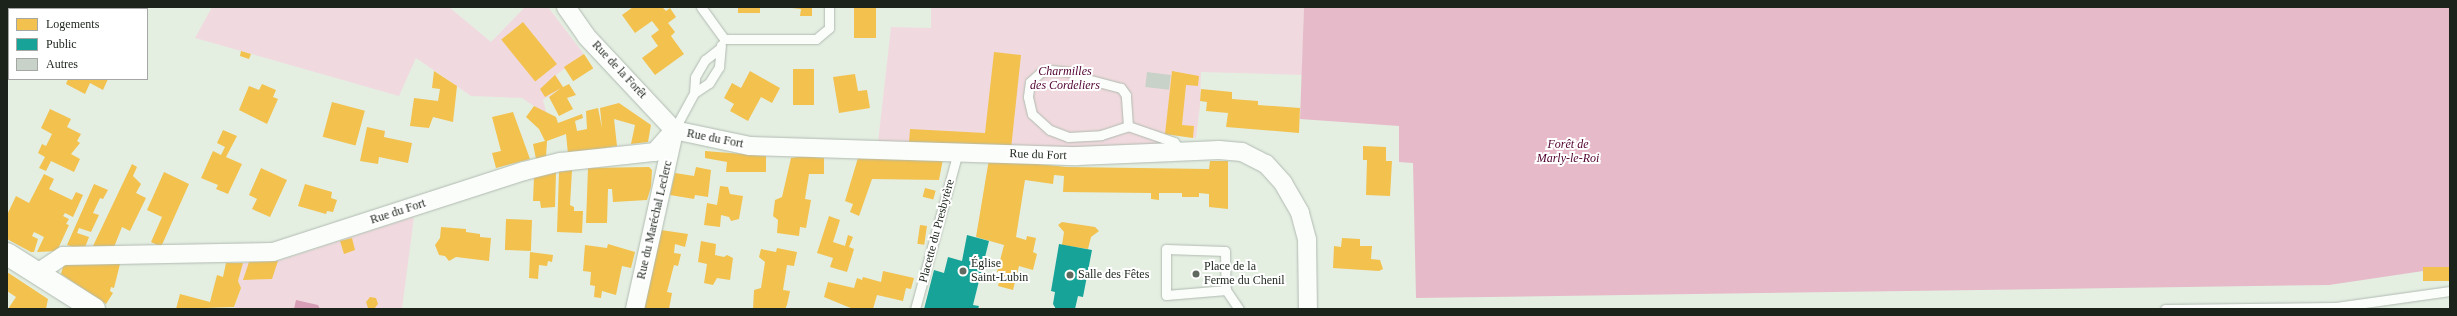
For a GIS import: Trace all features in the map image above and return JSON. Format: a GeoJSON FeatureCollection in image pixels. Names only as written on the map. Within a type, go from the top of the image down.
{"type":"FeatureCollection","features":[{"type":"Feature","properties":{"kind":"street","name":"Rue de la Forêt"},"geometry":{"type":"LineString","coordinates":[[566,7],[586,36],[674,130]]}},
{"type":"Feature","properties":{"kind":"street","name":"Rue du Fort"},"geometry":{"type":"LineString","coordinates":[[36,274],[63,256],[273,252],[524,172],[561,162],[655,152],[674,130],[750,146],[1077,156],[1182,152],[1242,152],[1266,164],[1283,183],[1300,213],[1307,240],[1308,309]]}},
{"type":"Feature","properties":{"kind":"street","name":"Rue du Maréchal Leclerc"},"geometry":{"type":"LineString","coordinates":[[635,309],[674,130]]}},
{"type":"Feature","properties":{"kind":"street"},"geometry":{"type":"LineString","coordinates":[[7,254],[36,274],[94,309]]}},
{"type":"Feature","properties":{"kind":"lane"},"geometry":{"type":"LineString","coordinates":[[701,7],[724,39]]}},
{"type":"Feature","properties":{"kind":"lane"},"geometry":{"type":"LineString","coordinates":[[724,39],[816,39],[829,28],[830,7]]}},
{"type":"Feature","properties":{"kind":"lane"},"geometry":{"type":"LineString","coordinates":[[674,130],[694,93],[695,77],[705,60],[719,49],[724,39]]}},
{"type":"Feature","properties":{"kind":"lane"},"geometry":{"type":"LineString","coordinates":[[694,93],[709,83],[719,67],[719,49]]}},
{"type":"Feature","properties":{"kind":"lane"},"geometry":{"type":"LineString","coordinates":[[1128,126],[1126,95],[1121,88],[1079,77],[1070,72],[1051,70],[1040,72],[1030,82],[1028,97],[1032,114],[1050,130],[1068,137],[1101,135],[1128,126],[1174,142],[1182,152]]}},
{"type":"Feature","properties":{"kind":"lane","name":"Placette du Presbytère"},"geometry":{"type":"LineString","coordinates":[[915,309],[958,152]]}},
{"type":"Feature","properties":{"kind":"lane"},"geometry":{"type":"LineString","coordinates":[[1226,290],[1166,295],[1166,249],[1225,251],[1226,290],[1239,309]]}},
{"type":"Feature","properties":{"kind":"lane"},"geometry":{"type":"LineString","coordinates":[[2165,309],[2336,307],[2450,291]]}},
{"type":"Feature","properties":{"kind":"green space"},"geometry":{"type":"Polygon","coordinates":[[[212,7],[449,7],[491,42],[525,7],[548,7],[584,54],[556,75],[563,87],[543,100],[547,115],[522,98],[471,96],[416,58],[399,96],[195,38],[212,7]]]}},
{"type":"Feature","properties":{"kind":"green space","name":"Charmilles des Cordeliers"},"geometry":{"type":"Polygon","coordinates":[[[931,7],[1304,7],[1302,75],[1201,72],[1200,106],[1196,138],[1165,134],[1163,146],[1081,151],[878,142],[891,27],[931,28],[931,7]]]}},
{"type":"Feature","properties":{"kind":"green space","name":"Forêt de Marly-le-Roi"},"geometry":{"type":"Polygon","coordinates":[[[1304,7],[2450,7],[2450,267],[2329,285],[1416,298],[1413,163],[1399,162],[1399,126],[1300,119],[1304,7]]]}},
{"type":"Feature","properties":{"kind":"green space"},"geometry":{"type":"Polygon","coordinates":[[[414,217],[402,309],[234,309],[241,288],[238,281],[243,263],[278,261],[414,217]]]}},
{"type":"Feature","properties":{"kind":"shaded area"},"geometry":{"type":"Polygon","coordinates":[[[296,300],[318,305],[320,309],[294,309],[296,300]]]}},
{"type":"Feature","properties":{"kind":"building: Logements"},"geometry":{"type":"Polygon","coordinates":[[[633,7],[662,7],[666,11],[670,8],[676,17],[668,23],[675,32],[671,36],[684,54],[655,75],[642,58],[658,46],[651,36],[659,30],[652,21],[635,33],[622,15],[633,7]]]}},
{"type":"Feature","properties":{"kind":"building: Logements"},"geometry":{"type":"Polygon","coordinates":[[[738,7],[760,7],[760,13],[738,13],[738,7]]]}},
{"type":"Feature","properties":{"kind":"building: Logements"},"geometry":{"type":"Polygon","coordinates":[[[783,7],[812,7],[812,16],[800,16],[801,9],[783,7]]]}},
{"type":"Feature","properties":{"kind":"building: Logements"},"geometry":{"type":"Polygon","coordinates":[[[854,7],[876,7],[876,38],[854,38],[854,7]]]}},
{"type":"Feature","properties":{"kind":"building: Logements"},"geometry":{"type":"Polygon","coordinates":[[[523,22],[557,64],[535,82],[501,40],[523,22]]]}},
{"type":"Feature","properties":{"kind":"building: Logements"},"geometry":{"type":"Polygon","coordinates":[[[241,51],[251,54],[249,59],[240,56],[241,51]]]}},
{"type":"Feature","properties":{"kind":"building: Logements"},"geometry":{"type":"Polygon","coordinates":[[[994,52],[1021,55],[1011,149],[909,143],[910,129],[985,133],[994,52]]]}},
{"type":"Feature","properties":{"kind":"building: Logements"},"geometry":{"type":"Polygon","coordinates":[[[584,54],[593,68],[573,81],[564,67],[584,54]]]}},
{"type":"Feature","properties":{"kind":"building: Logements"},"geometry":{"type":"Polygon","coordinates":[[[793,69],[814,69],[814,105],[793,105],[793,69]]]}},
{"type":"Feature","properties":{"kind":"building: Logements"},"geometry":{"type":"Polygon","coordinates":[[[434,71],[457,86],[453,122],[433,117],[429,128],[410,126],[414,98],[438,101],[440,89],[432,88],[434,71]]]}},
{"type":"Feature","properties":{"kind":"building: Logements"},"geometry":{"type":"Polygon","coordinates":[[[750,71],[780,88],[772,103],[761,97],[748,121],[730,111],[734,104],[724,98],[732,83],[741,88],[750,71]]]}},
{"type":"Feature","properties":{"kind":"building: Logements"},"geometry":{"type":"Polygon","coordinates":[[[1172,71],[1199,76],[1198,86],[1186,85],[1182,125],[1194,126],[1193,138],[1165,134],[1172,71]]]}},
{"type":"Feature","properties":{"kind":"building: Logements"},"geometry":{"type":"Polygon","coordinates":[[[855,74],[858,91],[867,90],[870,108],[839,113],[833,77],[855,74]]]}},
{"type":"Feature","properties":{"kind":"building: Logements"},"geometry":{"type":"Polygon","coordinates":[[[555,75],[563,87],[569,84],[576,95],[567,98],[573,109],[559,116],[549,97],[561,88],[545,97],[540,89],[555,75]]]}},
{"type":"Feature","properties":{"kind":"building: Logements"},"geometry":{"type":"Polygon","coordinates":[[[68,80],[108,80],[103,90],[90,83],[85,94],[66,84],[68,80]]]}},
{"type":"Feature","properties":{"kind":"building: Logements"},"geometry":{"type":"Polygon","coordinates":[[[262,84],[276,90],[273,97],[278,99],[267,124],[239,110],[249,86],[259,90],[262,84]]]}},
{"type":"Feature","properties":{"kind":"building: Logements"},"geometry":{"type":"Polygon","coordinates":[[[1201,89],[1232,92],[1232,99],[1258,101],[1258,105],[1300,108],[1299,133],[1226,127],[1228,113],[1206,111],[1207,102],[1200,101],[1201,89]]]}},
{"type":"Feature","properties":{"kind":"building: Logements"},"geometry":{"type":"Polygon","coordinates":[[[332,102],[365,111],[356,146],[323,137],[332,102]]]}},
{"type":"Feature","properties":{"kind":"building: Logements"},"geometry":{"type":"Polygon","coordinates":[[[619,103],[651,125],[648,142],[631,144],[635,125],[614,119],[617,146],[568,154],[566,134],[547,141],[546,157],[536,159],[533,144],[545,141],[539,129],[526,117],[534,106],[556,117],[558,123],[582,114],[583,118],[575,121],[577,131],[587,129],[586,111],[598,108],[602,128],[600,108],[619,103]]]}},
{"type":"Feature","properties":{"kind":"building: Logements"},"geometry":{"type":"Polygon","coordinates":[[[50,109],[71,119],[67,127],[81,134],[77,141],[80,143],[71,154],[80,159],[74,172],[51,161],[46,171],[39,168],[45,157],[38,153],[42,144],[46,146],[52,134],[41,128],[50,109]]]}},
{"type":"Feature","properties":{"kind":"building: Logements"},"geometry":{"type":"Polygon","coordinates":[[[513,112],[530,159],[496,168],[492,153],[501,151],[492,117],[513,112]]]}},
{"type":"Feature","properties":{"kind":"building: Logements"},"geometry":{"type":"Polygon","coordinates":[[[367,127],[385,131],[384,137],[412,143],[408,163],[379,157],[378,164],[360,161],[367,127]]]}},
{"type":"Feature","properties":{"kind":"building: Logements"},"geometry":{"type":"Polygon","coordinates":[[[223,130],[237,136],[226,157],[242,164],[228,194],[216,189],[218,185],[201,178],[213,151],[221,155],[225,147],[217,143],[223,130]]]}},
{"type":"Feature","properties":{"kind":"building: Logements"},"geometry":{"type":"Polygon","coordinates":[[[1363,146],[1386,147],[1386,161],[1392,161],[1390,196],[1366,195],[1367,160],[1363,160],[1363,146]]]}},
{"type":"Feature","properties":{"kind":"building: Logements"},"geometry":{"type":"Polygon","coordinates":[[[705,151],[766,156],[766,172],[726,172],[727,162],[705,158],[705,151]]]}},
{"type":"Feature","properties":{"kind":"building: Logements"},"geometry":{"type":"Polygon","coordinates":[[[803,156],[824,158],[824,174],[809,174],[805,199],[811,200],[806,228],[800,227],[799,236],[777,233],[778,220],[773,216],[775,200],[782,197],[791,158],[803,156]]]}},
{"type":"Feature","properties":{"kind":"building: Logements"},"geometry":{"type":"Polygon","coordinates":[[[858,158],[943,159],[939,180],[872,179],[859,216],[850,212],[853,204],[845,201],[858,158]]]}},
{"type":"Feature","properties":{"kind":"building: Logements"},"geometry":{"type":"Polygon","coordinates":[[[989,159],[1067,167],[1209,169],[1210,161],[1228,161],[1228,209],[1209,207],[1209,194],[1199,193],[1199,197],[1182,197],[1182,193],[1159,193],[1159,200],[1151,199],[1151,193],[1063,192],[1064,176],[1054,175],[1053,184],[1025,180],[1016,237],[1026,240],[1027,236],[1036,238],[1033,252],[1037,254],[1033,270],[1019,266],[1013,290],[998,286],[1001,273],[997,272],[1004,245],[976,237],[989,159]]]}},
{"type":"Feature","properties":{"kind":"building: Logements"},"geometry":{"type":"Polygon","coordinates":[[[132,164],[137,167],[133,176],[141,184],[136,193],[146,198],[130,231],[122,227],[114,247],[93,246],[132,164]]]}},
{"type":"Feature","properties":{"kind":"building: Logements"},"geometry":{"type":"Polygon","coordinates":[[[649,167],[652,170],[651,187],[647,200],[613,202],[612,189],[608,189],[607,223],[586,223],[588,168],[649,167]]]}},
{"type":"Feature","properties":{"kind":"building: Logements"},"geometry":{"type":"Polygon","coordinates":[[[696,167],[711,170],[708,197],[695,195],[694,199],[670,195],[675,173],[694,176],[696,167]]]}},
{"type":"Feature","properties":{"kind":"building: Logements"},"geometry":{"type":"Polygon","coordinates":[[[261,168],[287,180],[270,217],[252,209],[257,199],[249,195],[261,168]]]}},
{"type":"Feature","properties":{"kind":"building: Logements"},"geometry":{"type":"Polygon","coordinates":[[[572,170],[570,205],[574,207],[574,211],[583,211],[582,233],[557,232],[559,172],[572,170]]]}},
{"type":"Feature","properties":{"kind":"building: Logements"},"geometry":{"type":"Polygon","coordinates":[[[164,172],[189,184],[161,247],[151,242],[162,217],[147,210],[164,172]]]}},
{"type":"Feature","properties":{"kind":"building: Logements"},"geometry":{"type":"Polygon","coordinates":[[[556,172],[555,207],[541,208],[540,201],[533,201],[534,177],[556,172]]]}},
{"type":"Feature","properties":{"kind":"building: Logements"},"geometry":{"type":"Polygon","coordinates":[[[44,174],[54,179],[49,189],[72,200],[76,192],[83,195],[73,217],[65,213],[63,216],[69,219],[66,224],[69,225],[57,251],[37,252],[44,237],[34,232],[32,236],[38,239],[34,252],[31,252],[7,239],[7,215],[16,196],[29,203],[44,174]]]}},
{"type":"Feature","properties":{"kind":"building: Logements"},"geometry":{"type":"Polygon","coordinates":[[[94,184],[108,190],[103,199],[100,198],[93,213],[99,215],[91,232],[79,228],[77,233],[89,237],[84,250],[67,245],[94,184]]]}},
{"type":"Feature","properties":{"kind":"building: Logements"},"geometry":{"type":"Polygon","coordinates":[[[305,184],[332,192],[331,198],[337,200],[333,212],[327,211],[326,214],[298,206],[305,184]]]}},
{"type":"Feature","properties":{"kind":"building: Logements"},"geometry":{"type":"Polygon","coordinates":[[[720,186],[728,187],[730,194],[743,196],[739,219],[731,221],[729,217],[721,215],[720,227],[704,225],[707,203],[717,205],[720,186]]]}},
{"type":"Feature","properties":{"kind":"building: Logements"},"geometry":{"type":"Polygon","coordinates":[[[925,188],[936,191],[933,200],[923,197],[925,188]]]}},
{"type":"Feature","properties":{"kind":"building: Logements"},"geometry":{"type":"Polygon","coordinates":[[[829,216],[840,220],[833,242],[845,246],[848,235],[853,237],[849,247],[854,249],[847,272],[830,267],[833,258],[817,253],[829,216]]]}},
{"type":"Feature","properties":{"kind":"building: Logements"},"geometry":{"type":"Polygon","coordinates":[[[506,219],[532,220],[531,251],[505,250],[506,219]]]}},
{"type":"Feature","properties":{"kind":"building: Logements"},"geometry":{"type":"Polygon","coordinates":[[[1062,222],[1095,227],[1099,231],[1091,237],[1088,249],[1062,245],[1064,232],[1058,225],[1062,222]]]}},
{"type":"Feature","properties":{"kind":"building: Logements"},"geometry":{"type":"Polygon","coordinates":[[[920,225],[927,226],[924,245],[917,244],[920,225]]]}},
{"type":"Feature","properties":{"kind":"building: Logements"},"geometry":{"type":"Polygon","coordinates":[[[441,227],[466,229],[466,232],[480,234],[480,237],[491,238],[489,261],[456,257],[449,261],[445,256],[439,255],[435,245],[440,238],[441,227]]]}},
{"type":"Feature","properties":{"kind":"building: Logements"},"geometry":{"type":"Polygon","coordinates":[[[661,230],[688,234],[685,247],[675,244],[674,253],[681,254],[678,266],[674,265],[667,292],[672,293],[669,309],[644,309],[661,230]]]}},
{"type":"Feature","properties":{"kind":"building: Logements"},"geometry":{"type":"Polygon","coordinates":[[[352,238],[355,250],[344,254],[340,241],[352,238]]]}},
{"type":"Feature","properties":{"kind":"building: Logements"},"geometry":{"type":"Polygon","coordinates":[[[1342,238],[1360,239],[1360,246],[1372,246],[1371,259],[1380,260],[1383,269],[1379,271],[1333,268],[1334,246],[1341,247],[1342,238]]]}},
{"type":"Feature","properties":{"kind":"building: Logements"},"geometry":{"type":"Polygon","coordinates":[[[701,241],[716,244],[715,255],[724,257],[727,255],[733,258],[730,280],[717,278],[713,285],[704,283],[707,264],[698,262],[701,241]]]}},
{"type":"Feature","properties":{"kind":"building: Logements"},"geometry":{"type":"Polygon","coordinates":[[[608,244],[635,252],[631,268],[622,266],[616,295],[602,291],[601,298],[594,297],[595,286],[590,285],[591,272],[583,271],[585,245],[607,248],[608,244]]]}},
{"type":"Feature","properties":{"kind":"building: Logements"},"geometry":{"type":"Polygon","coordinates":[[[777,248],[797,252],[794,266],[787,265],[783,290],[790,291],[787,305],[785,309],[753,309],[754,290],[761,288],[765,262],[759,257],[761,249],[776,252],[777,248]]]}},
{"type":"Feature","properties":{"kind":"building: Logements"},"geometry":{"type":"Polygon","coordinates":[[[530,252],[553,255],[552,262],[548,261],[547,266],[539,265],[538,279],[529,278],[530,252]]]}},
{"type":"Feature","properties":{"kind":"building: Logements"},"geometry":{"type":"Polygon","coordinates":[[[278,261],[272,279],[243,280],[249,262],[278,261]]]}},
{"type":"Feature","properties":{"kind":"building: Logements"},"geometry":{"type":"Polygon","coordinates":[[[64,263],[120,264],[114,288],[111,287],[110,291],[113,293],[106,304],[61,274],[64,263]]]}},
{"type":"Feature","properties":{"kind":"building: Logements"},"geometry":{"type":"Polygon","coordinates":[[[226,263],[243,263],[238,281],[241,288],[234,307],[176,309],[180,294],[210,302],[217,275],[223,277],[226,263]]]}},
{"type":"Feature","properties":{"kind":"building: Logements"},"geometry":{"type":"Polygon","coordinates":[[[2423,267],[2450,267],[2450,281],[2423,281],[2423,267]]]}},
{"type":"Feature","properties":{"kind":"building: Logements"},"geometry":{"type":"Polygon","coordinates":[[[883,271],[914,278],[911,289],[906,288],[903,301],[877,295],[873,309],[853,309],[824,297],[828,282],[854,288],[857,278],[862,280],[863,277],[881,282],[883,271]]]}},
{"type":"Feature","properties":{"kind":"building: Logements"},"geometry":{"type":"Polygon","coordinates":[[[7,272],[48,299],[46,309],[8,309],[16,297],[7,291],[7,272]]]}},
{"type":"Feature","properties":{"kind":"building: Logements"},"geometry":{"type":"Polygon","coordinates":[[[370,297],[376,298],[378,304],[374,309],[368,308],[366,302],[370,297]]]}},
{"type":"Feature","properties":{"kind":"building: Public","name":"Église Saint-Lubin"},"geometry":{"type":"Polygon","coordinates":[[[967,235],[989,241],[973,305],[979,306],[978,309],[924,309],[934,270],[944,273],[948,257],[962,261],[967,235]]]}},
{"type":"Feature","properties":{"kind":"building: Public","name":"Salle des Fêtes"},"geometry":{"type":"Polygon","coordinates":[[[1059,244],[1092,250],[1083,297],[1078,296],[1075,309],[1056,309],[1053,304],[1055,292],[1051,291],[1059,244]]]}},
{"type":"Feature","properties":{"kind":"building: Autres"},"geometry":{"type":"Polygon","coordinates":[[[1147,72],[1171,75],[1169,90],[1145,87],[1147,72]]]}},
{"type":"Feature","properties":{"kind":"place","name":"Église Saint-Lubin"},"geometry":{"type":"Point","coordinates":[963,271]}},
{"type":"Feature","properties":{"kind":"place","name":"Place de la Ferme du Chenil"},"geometry":{"type":"Point","coordinates":[1196,274]}},
{"type":"Feature","properties":{"kind":"place","name":"Salle des Fêtes"},"geometry":{"type":"Point","coordinates":[1070,275]}}]}
